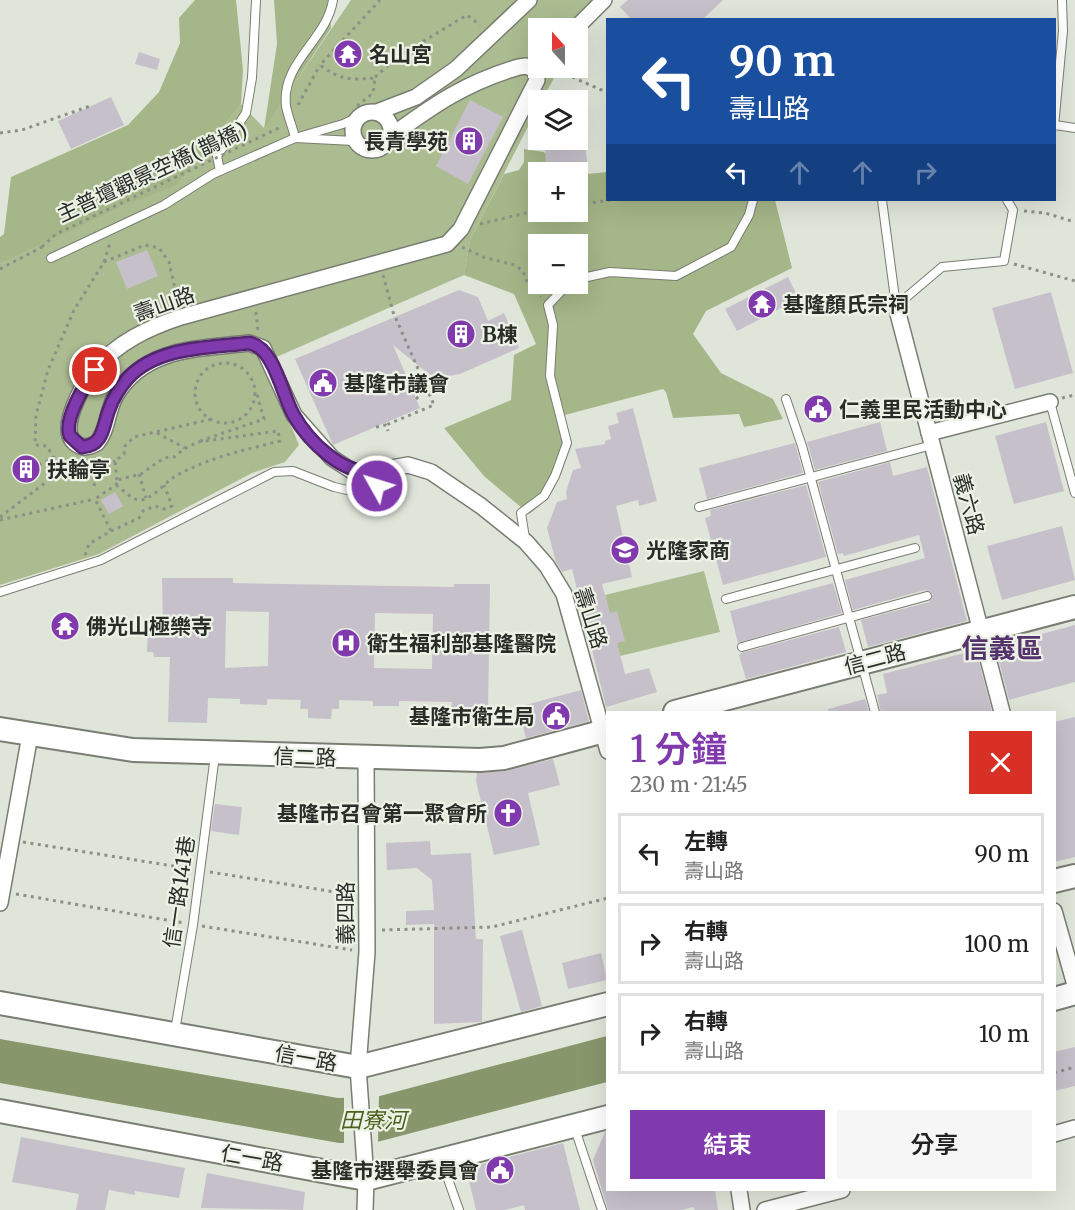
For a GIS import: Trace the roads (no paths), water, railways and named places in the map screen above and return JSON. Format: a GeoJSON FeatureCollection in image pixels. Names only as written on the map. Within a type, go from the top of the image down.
{"type":"FeatureCollection","features":[{"type":"Feature","properties":{"kind":"street"},"geometry":{"type":"LineString","coordinates":[[528,68],[519,67],[464,87],[431,106],[390,137],[384,146],[372,151],[361,147],[354,141],[352,126],[356,113],[377,112],[416,96],[456,69],[529,0]]}},
{"type":"Feature","properties":{"kind":"street"},"geometry":{"type":"LineString","coordinates":[[586,18],[604,0]]}},
{"type":"Feature","properties":{"kind":"street","name":"壽山路"},"geometry":{"type":"LineString","coordinates":[[537,78],[458,233],[439,248],[181,317],[134,336],[112,352],[95,370],[82,390],[69,423],[68,432],[72,441],[82,447],[97,442],[120,389],[138,370],[151,361],[174,352],[249,343],[258,344],[268,356],[294,416],[323,450],[352,471],[363,473],[408,465],[431,472],[481,506],[525,542],[548,566],[564,594],[606,738]]}},
{"type":"Feature","properties":{"kind":"street"},"geometry":{"type":"LineString","coordinates":[[377,112],[388,121],[390,137]]}},
{"type":"Feature","properties":{"kind":"street","name":"義六路"},"geometry":{"type":"LineString","coordinates":[[896,306],[1002,711]]}},
{"type":"Feature","properties":{"kind":"street"},"geometry":{"type":"LineString","coordinates":[[931,439],[1050,402]]}},
{"type":"Feature","properties":{"kind":"street","name":"信二路"},"geometry":{"type":"LineString","coordinates":[[679,711],[1075,607]]}},
{"type":"Feature","properties":{"kind":"street","name":"信二路"},"geometry":{"type":"LineString","coordinates":[[0,729],[132,750],[366,759],[480,760],[504,758],[606,738]]}},
{"type":"Feature","properties":{"kind":"street"},"geometry":{"type":"LineString","coordinates":[[0,903],[30,735]]}},
{"type":"Feature","properties":{"kind":"street","name":"義四路"},"geometry":{"type":"LineString","coordinates":[[365,1210],[366,1179],[358,1067],[367,930],[366,759]]}},
{"type":"Feature","properties":{"kind":"street"},"geometry":{"type":"LineString","coordinates":[[1056,881],[1075,876]]}},
{"type":"Feature","properties":{"kind":"street"},"geometry":{"type":"LineString","coordinates":[[1056,918],[1075,986]]}},
{"type":"Feature","properties":{"kind":"street"},"geometry":{"type":"LineString","coordinates":[[1056,998],[1075,993]]}},
{"type":"Feature","properties":{"kind":"street","name":"信一路"},"geometry":{"type":"LineString","coordinates":[[0,1003],[358,1067],[606,1005]]}},
{"type":"Feature","properties":{"kind":"street","name":"仁一路"},"geometry":{"type":"LineString","coordinates":[[0,1111],[366,1179],[606,1118]]}},
{"type":"Feature","properties":{"kind":"street"},"geometry":{"type":"LineString","coordinates":[[1056,1133],[1075,1128]]}},
{"type":"Feature","properties":{"kind":"street"},"geometry":{"type":"LineString","coordinates":[[740,1191],[742,1210]]}},
{"type":"Feature","properties":{"kind":"street"},"geometry":{"type":"LineString","coordinates":[[765,1210],[838,1191]]}},
{"type":"Feature","properties":{"kind":"lane"},"geometry":{"type":"LineString","coordinates":[[220,171],[217,156],[246,114],[252,78],[256,0]]}},
{"type":"Feature","properties":{"kind":"lane"},"geometry":{"type":"LineString","coordinates":[[296,138],[286,106],[288,84],[294,66],[329,17],[333,0]]}},
{"type":"Feature","properties":{"kind":"lane"},"geometry":{"type":"LineString","coordinates":[[1056,115],[1064,31],[1062,0]]}},
{"type":"Feature","properties":{"kind":"lane"},"geometry":{"type":"LineString","coordinates":[[51,258],[164,205],[220,171],[296,138],[343,124],[356,113]]}},
{"type":"Feature","properties":{"kind":"lane"},"geometry":{"type":"LineString","coordinates":[[1056,125],[1075,128]]}},
{"type":"Feature","properties":{"kind":"lane"},"geometry":{"type":"LineString","coordinates":[[296,138],[354,141]]}},
{"type":"Feature","properties":{"kind":"lane"},"geometry":{"type":"LineString","coordinates":[[588,277],[610,272],[676,276],[732,247],[749,215],[753,201]]}},
{"type":"Feature","properties":{"kind":"lane","name":"義六路"},"geometry":{"type":"LineString","coordinates":[[882,201],[896,306]]}},
{"type":"Feature","properties":{"kind":"lane"},"geometry":{"type":"LineString","coordinates":[[896,306],[942,267],[1004,261],[1013,210],[1008,201]]}},
{"type":"Feature","properties":{"kind":"lane"},"geometry":{"type":"LineString","coordinates":[[525,542],[521,513],[544,496],[555,476],[567,443],[550,376],[553,325],[548,305],[558,294]]}},
{"type":"Feature","properties":{"kind":"lane"},"geometry":{"type":"LineString","coordinates":[[786,399],[875,711]]}},
{"type":"Feature","properties":{"kind":"lane"},"geometry":{"type":"LineString","coordinates":[[1050,402],[1075,493]]}},
{"type":"Feature","properties":{"kind":"lane"},"geometry":{"type":"LineString","coordinates":[[699,507],[810,477],[931,439]]}},
{"type":"Feature","properties":{"kind":"lane"},"geometry":{"type":"LineString","coordinates":[[0,592],[101,560],[274,472],[293,471],[334,487],[369,495],[376,491],[376,471]]}},
{"type":"Feature","properties":{"kind":"lane"},"geometry":{"type":"LineString","coordinates":[[726,599],[915,548]]}},
{"type":"Feature","properties":{"kind":"lane"},"geometry":{"type":"LineString","coordinates":[[742,647],[927,596]]}},
{"type":"Feature","properties":{"kind":"lane","name":"信一路141巷"},"geometry":{"type":"LineString","coordinates":[[175,1036],[193,925],[215,753]]}},
{"type":"Feature","properties":{"kind":"lane"},"geometry":{"type":"LineString","coordinates":[[574,1126],[602,1210]]}},
{"type":"Feature","properties":{"kind":"lane"},"geometry":{"type":"LineString","coordinates":[[442,1161],[459,1210]]}},
{"type":"Feature","properties":{"kind":"water","name":"田寮河"},"geometry":{"type":"Polygon","coordinates":[[[606,1036],[606,1082],[377,1142],[339,1143],[0,1083],[0,1039],[338,1098],[376,1097],[606,1036]]]}},
{"type":"Feature","properties":{"kind":"place","name":"名山宮"},"geometry":{"type":"Point","coordinates":[348,54]}},
{"type":"Feature","properties":{"kind":"place","name":"長青學苑"},"geometry":{"type":"Point","coordinates":[469,141]}},
{"type":"Feature","properties":{"kind":"place","name":"基隆顏氏宗祠"},"geometry":{"type":"Point","coordinates":[762,304]}},
{"type":"Feature","properties":{"kind":"place","name":"B棟"},"geometry":{"type":"Point","coordinates":[461,334]}},
{"type":"Feature","properties":{"kind":"place","name":"基隆市議會"},"geometry":{"type":"Point","coordinates":[323,383]}},
{"type":"Feature","properties":{"kind":"place","name":"仁義里民活動中心"},"geometry":{"type":"Point","coordinates":[818,409]}},
{"type":"Feature","properties":{"kind":"place","name":"扶輪亭"},"geometry":{"type":"Point","coordinates":[26,469]}},
{"type":"Feature","properties":{"kind":"place","name":"光隆家商"},"geometry":{"type":"Point","coordinates":[625,550]}},
{"type":"Feature","properties":{"kind":"place","name":"佛光山極樂寺"},"geometry":{"type":"Point","coordinates":[65,626]}},
{"type":"Feature","properties":{"kind":"place","name":"衛生福利部基隆醫院"},"geometry":{"type":"Point","coordinates":[346,643]}},
{"type":"Feature","properties":{"kind":"place","name":"基隆市衛生局"},"geometry":{"type":"Point","coordinates":[556,716]}},
{"type":"Feature","properties":{"kind":"place","name":"基隆市召會第一聚會所"},"geometry":{"type":"Point","coordinates":[508,813]}},
{"type":"Feature","properties":{"kind":"place","name":"基隆市選舉委員會"},"geometry":{"type":"Point","coordinates":[500,1170]}},
{"type":"Feature","properties":{"kind":"district","name":"信義區"},"geometry":{"type":"Point","coordinates":[1002,648]}}]}
